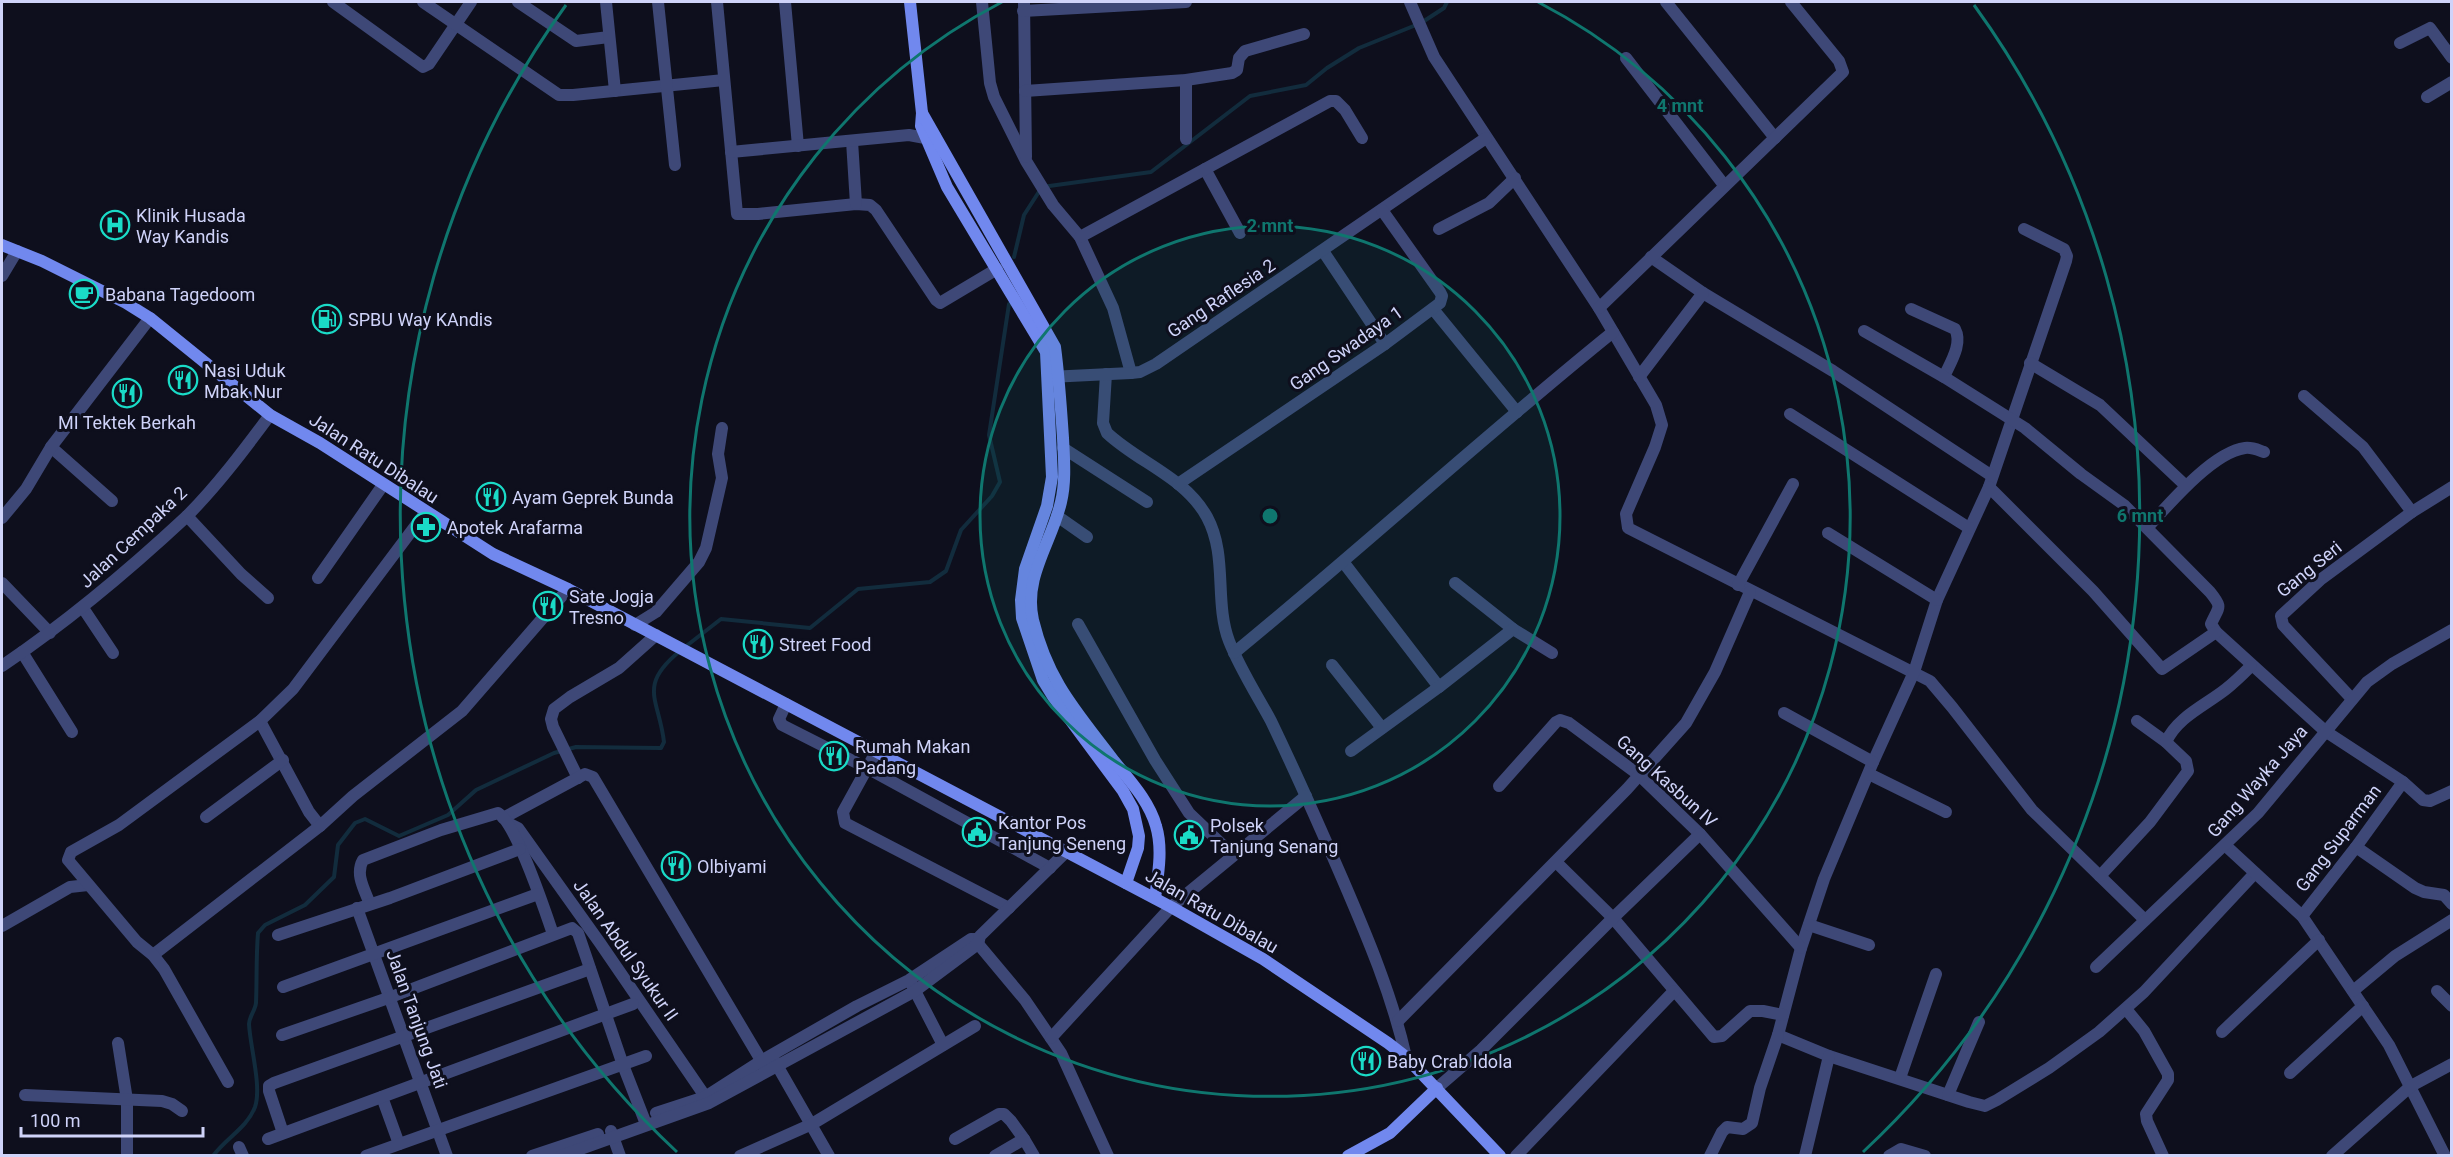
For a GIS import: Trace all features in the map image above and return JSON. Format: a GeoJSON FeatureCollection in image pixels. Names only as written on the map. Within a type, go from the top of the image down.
{"type":"FeatureCollection","features":[{"type":"Feature","properties":{"kind":"main road"},"geometry":{"type":"LineString","coordinates":[[910,2],[924,121],[947,187],[1002,269],[1017,302],[1046,352],[1053,376],[1063,448],[1064,480],[1062,501],[1037,566],[1032,586],[1033,618],[1043,653],[1063,695],[1136,788],[1153,817],[1157,828],[1160,854],[1155,898]]}},
{"type":"Feature","properties":{"kind":"main road","name":"Jalan Ratu Dibalau"},"geometry":{"type":"LineString","coordinates":[[2,245],[91,284],[150,318],[270,415],[493,554],[568,589],[676,645],[1155,898],[1263,959],[1406,1057],[1500,1155]]}},
{"type":"Feature","properties":{"kind":"main road"},"geometry":{"type":"LineString","coordinates":[[1002,269],[1019,282],[1055,347],[1050,493],[1025,568],[1021,600],[1022,618],[1043,680],[1123,791],[1133,809],[1139,836],[1138,848],[1126,883]]}},
{"type":"Feature","properties":{"kind":"main road"},"geometry":{"type":"LineString","coordinates":[[1348,1155],[1390,1133],[1437,1088]]}},
{"type":"Feature","properties":{"kind":"street"},"geometry":{"type":"LineString","coordinates":[[333,2],[423,67],[429,64],[471,2]]}},
{"type":"Feature","properties":{"kind":"street"},"geometry":{"type":"LineString","coordinates":[[423,2],[560,94],[573,96],[724,80]]}},
{"type":"Feature","properties":{"kind":"street"},"geometry":{"type":"LineString","coordinates":[[606,2],[615,91]]}},
{"type":"Feature","properties":{"kind":"street"},"geometry":{"type":"LineString","coordinates":[[658,2],[675,165]]}},
{"type":"Feature","properties":{"kind":"street"},"geometry":{"type":"LineString","coordinates":[[717,2],[735,209],[739,215],[866,203],[873,207],[938,302],[946,300],[1002,269]]}},
{"type":"Feature","properties":{"kind":"street"},"geometry":{"type":"LineString","coordinates":[[785,2],[798,146]]}},
{"type":"Feature","properties":{"kind":"street"},"geometry":{"type":"LineString","coordinates":[[982,2],[992,90],[1026,161],[1053,206],[1080,237],[1113,308],[1131,373]]}},
{"type":"Feature","properties":{"kind":"street"},"geometry":{"type":"LineString","coordinates":[[1026,161],[1023,6],[1186,2]]}},
{"type":"Feature","properties":{"kind":"street"},"geometry":{"type":"LineString","coordinates":[[1666,2],[1775,138]]}},
{"type":"Feature","properties":{"kind":"street"},"geometry":{"type":"LineString","coordinates":[[1599,308],[1843,70],[1839,61],[1791,2]]}},
{"type":"Feature","properties":{"kind":"street"},"geometry":{"type":"LineString","coordinates":[[527,4],[576,41],[609,37]]}},
{"type":"Feature","properties":{"kind":"street"},"geometry":{"type":"LineString","coordinates":[[1412,7],[1426,41],[1443,72],[1599,308],[1656,405],[1662,424],[1655,447],[1626,514],[1628,528],[1750,592],[1930,681],[2032,810],[2145,920]]}},
{"type":"Feature","properties":{"kind":"street"},"geometry":{"type":"LineString","coordinates":[[2400,43],[2431,28],[2451,58]]}},
{"type":"Feature","properties":{"kind":"street"},"geometry":{"type":"LineString","coordinates":[[1025,91],[1186,80],[1232,73],[1237,70],[1239,58],[1245,51],[1305,34]]}},
{"type":"Feature","properties":{"kind":"street"},"geometry":{"type":"LineString","coordinates":[[1626,58],[1724,186]]}},
{"type":"Feature","properties":{"kind":"street"},"geometry":{"type":"LineString","coordinates":[[1186,80],[1186,139]]}},
{"type":"Feature","properties":{"kind":"street"},"geometry":{"type":"LineString","coordinates":[[2427,97],[2451,82]]}},
{"type":"Feature","properties":{"kind":"street"},"geometry":{"type":"LineString","coordinates":[[1080,237],[1330,101],[1336,101],[1345,110],[1362,138]]}},
{"type":"Feature","properties":{"kind":"street"},"geometry":{"type":"LineString","coordinates":[[909,135],[924,121]]}},
{"type":"Feature","properties":{"kind":"street"},"geometry":{"type":"LineString","coordinates":[[731,152],[909,135],[930,137]]}},
{"type":"Feature","properties":{"kind":"street","name":"Gang Raflesia 2"},"geometry":{"type":"LineString","coordinates":[[1053,376],[1140,372],[1156,364],[1486,138]]}},
{"type":"Feature","properties":{"kind":"street"},"geometry":{"type":"LineString","coordinates":[[852,141],[856,204]]}},
{"type":"Feature","properties":{"kind":"street"},"geometry":{"type":"LineString","coordinates":[[1205,169],[1240,233]]}},
{"type":"Feature","properties":{"kind":"street"},"geometry":{"type":"LineString","coordinates":[[1439,229],[1489,203],[1515,178]]}},
{"type":"Feature","properties":{"kind":"street"},"geometry":{"type":"LineString","coordinates":[[1382,210],[1440,292],[1442,297],[1440,303],[1432,309],[1516,412]]}},
{"type":"Feature","properties":{"kind":"street"},"geometry":{"type":"LineString","coordinates":[[1710,1155],[1727,1127],[1743,1129],[1752,1123],[1801,948],[1824,879],[1914,672],[1937,600],[1990,481],[2067,256],[2064,249],[2024,229]]}},
{"type":"Feature","properties":{"kind":"street"},"geometry":{"type":"LineString","coordinates":[[2,276],[17,251]]}},
{"type":"Feature","properties":{"kind":"street"},"geometry":{"type":"LineString","coordinates":[[1323,251],[1385,344]]}},
{"type":"Feature","properties":{"kind":"street"},"geometry":{"type":"LineString","coordinates":[[1651,257],[1703,293],[1817,361],[1990,481],[2162,669],[2216,632]]}},
{"type":"Feature","properties":{"kind":"street"},"geometry":{"type":"LineString","coordinates":[[1639,377],[1703,293]]}},
{"type":"Feature","properties":{"kind":"street","name":"Gang Swadaya 1"},"geometry":{"type":"LineString","coordinates":[[1178,484],[1385,344],[1432,309]]}},
{"type":"Feature","properties":{"kind":"street"},"geometry":{"type":"LineString","coordinates":[[1911,309],[1955,330],[1958,334],[1957,346],[1944,377]]}},
{"type":"Feature","properties":{"kind":"street"},"geometry":{"type":"LineString","coordinates":[[2,518],[27,489],[51,447],[150,318]]}},
{"type":"Feature","properties":{"kind":"street"},"geometry":{"type":"LineString","coordinates":[[1864,331],[2011,418],[2081,474],[2113,496],[2148,527],[2218,603],[2220,607],[2211,624],[2216,632],[2325,731],[2403,782],[2426,801],[2434,800],[2451,790]]}},
{"type":"Feature","properties":{"kind":"street"},"geometry":{"type":"LineString","coordinates":[[1234,653],[1344,563],[1516,412],[1613,332]]}},
{"type":"Feature","properties":{"kind":"street"},"geometry":{"type":"LineString","coordinates":[[2030,363],[2100,405],[2186,486]]}},
{"type":"Feature","properties":{"kind":"street"},"geometry":{"type":"LineString","coordinates":[[1106,374],[1104,428],[1111,436],[1178,484],[1206,516],[1217,540],[1225,627],[1234,653],[1271,721],[1354,907],[1398,1021],[1406,1057]]}},
{"type":"Feature","properties":{"kind":"street"},"geometry":{"type":"LineString","coordinates":[[2304,396],[2363,447],[2412,512]]}},
{"type":"Feature","properties":{"kind":"street"},"geometry":{"type":"LineString","coordinates":[[1790,414],[1969,528]]}},
{"type":"Feature","properties":{"kind":"street","name":"Jalan Cempaka 2"},"geometry":{"type":"LineString","coordinates":[[2,666],[83,608],[187,516],[232,465],[270,415]]}},
{"type":"Feature","properties":{"kind":"street"},"geometry":{"type":"LineString","coordinates":[[635,625],[656,612],[699,562],[706,548],[722,478],[718,454],[722,428]]}},
{"type":"Feature","properties":{"kind":"street"},"geometry":{"type":"LineString","coordinates":[[51,447],[112,501]]}},
{"type":"Feature","properties":{"kind":"street"},"geometry":{"type":"LineString","coordinates":[[1063,448],[1147,502]]}},
{"type":"Feature","properties":{"kind":"street"},"geometry":{"type":"LineString","coordinates":[[2148,527],[2186,486],[2213,464],[2232,453],[2249,448],[2264,452]]}},
{"type":"Feature","properties":{"kind":"street"},"geometry":{"type":"LineString","coordinates":[[1738,585],[1792,484]]}},
{"type":"Feature","properties":{"kind":"street"},"geometry":{"type":"LineString","coordinates":[[318,578],[383,485]]}},
{"type":"Feature","properties":{"kind":"street","name":"Gang Seri"},"geometry":{"type":"LineString","coordinates":[[2352,699],[2283,625],[2281,616],[2309,588],[2412,512],[2451,487]]}},
{"type":"Feature","properties":{"kind":"street"},"geometry":{"type":"LineString","coordinates":[[228,1082],[178,993],[153,955],[137,942],[68,860],[71,852],[119,825],[260,721],[293,689],[425,513]]}},
{"type":"Feature","properties":{"kind":"street"},"geometry":{"type":"LineString","coordinates":[[187,516],[241,574],[268,598]]}},
{"type":"Feature","properties":{"kind":"street"},"geometry":{"type":"LineString","coordinates":[[1057,516],[1087,537]]}},
{"type":"Feature","properties":{"kind":"street"},"geometry":{"type":"LineString","coordinates":[[1828,533],[1937,600]]}},
{"type":"Feature","properties":{"kind":"street"},"geometry":{"type":"LineString","coordinates":[[1344,563],[1439,687]]}},
{"type":"Feature","properties":{"kind":"street"},"geometry":{"type":"LineString","coordinates":[[1455,583],[1513,629],[1552,653]]}},
{"type":"Feature","properties":{"kind":"street"},"geometry":{"type":"LineString","coordinates":[[2,584],[50,633]]}},
{"type":"Feature","properties":{"kind":"street"},"geometry":{"type":"LineString","coordinates":[[153,955],[320,826],[353,796],[462,711],[568,589]]}},
{"type":"Feature","properties":{"kind":"street"},"geometry":{"type":"LineString","coordinates":[[1398,1021],[1556,862],[1686,723],[1698,704],[1750,592]]}},
{"type":"Feature","properties":{"kind":"street"},"geometry":{"type":"LineString","coordinates":[[83,608],[113,653]]}},
{"type":"Feature","properties":{"kind":"street"},"geometry":{"type":"LineString","coordinates":[[1078,624],[1155,760],[1189,813],[1233,855]]}},
{"type":"Feature","properties":{"kind":"street"},"geometry":{"type":"LineString","coordinates":[[1351,751],[1439,687],[1513,629]]}},
{"type":"Feature","properties":{"kind":"street","name":"Gang Wayka Jaya"},"geometry":{"type":"LineString","coordinates":[[2096,967],[2226,846],[2286,781],[2325,731],[2377,673],[2451,630]]}},
{"type":"Feature","properties":{"kind":"street"},"geometry":{"type":"LineString","coordinates":[[578,777],[551,719],[554,709],[619,668],[656,635]]}},
{"type":"Feature","properties":{"kind":"street"},"geometry":{"type":"LineString","coordinates":[[22,652],[72,732]]}},
{"type":"Feature","properties":{"kind":"street"},"geometry":{"type":"LineString","coordinates":[[1332,665],[1382,729]]}},
{"type":"Feature","properties":{"kind":"street"},"geometry":{"type":"LineString","coordinates":[[2166,742],[2183,719],[2228,688],[2251,666]]}},
{"type":"Feature","properties":{"kind":"street"},"geometry":{"type":"LineString","coordinates":[[786,704],[779,719],[782,725],[867,768],[1050,868]]}},
{"type":"Feature","properties":{"kind":"street"},"geometry":{"type":"LineString","coordinates":[[1784,713],[1873,762]]}},
{"type":"Feature","properties":{"kind":"street","name":"Gang Kasbun IV"},"geometry":{"type":"LineString","coordinates":[[1499,786],[1549,729],[1560,720],[1569,723],[1639,775],[1700,834],[1801,948]]}},
{"type":"Feature","properties":{"kind":"street"},"geometry":{"type":"LineString","coordinates":[[2100,876],[2150,822],[2188,771],[2186,761],[2138,720]]}},
{"type":"Feature","properties":{"kind":"street"},"geometry":{"type":"LineString","coordinates":[[260,721],[309,812],[320,826]]}},
{"type":"Feature","properties":{"kind":"street"},"geometry":{"type":"LineString","coordinates":[[876,752],[843,812],[845,823],[1009,908]]}},
{"type":"Feature","properties":{"kind":"street"},"geometry":{"type":"LineString","coordinates":[[206,817],[283,760]]}},
{"type":"Feature","properties":{"kind":"street"},"geometry":{"type":"LineString","coordinates":[[506,821],[578,777],[585,774],[593,777],[769,1063],[812,1125],[829,1155]]}},
{"type":"Feature","properties":{"kind":"street"},"geometry":{"type":"LineString","coordinates":[[1869,774],[1946,812]]}},
{"type":"Feature","properties":{"kind":"street","name":"Gang Suparman"},"geometry":{"type":"LineString","coordinates":[[2302,916],[2403,782]]}},
{"type":"Feature","properties":{"kind":"street"},"geometry":{"type":"LineString","coordinates":[[1051,1038],[1171,907],[1306,796]]}},
{"type":"Feature","properties":{"kind":"street"},"geometry":{"type":"LineString","coordinates":[[370,904],[359,876],[358,868],[363,860],[441,830],[498,813],[506,821],[520,849],[553,934]]}},
{"type":"Feature","properties":{"kind":"street","name":"Jalan Abdul Syukur II"},"geometry":{"type":"LineString","coordinates":[[506,821],[518,828],[707,1100]]}},
{"type":"Feature","properties":{"kind":"street"},"geometry":{"type":"LineString","coordinates":[[1437,1088],[1481,1050],[1612,918],[1700,834]]}},
{"type":"Feature","properties":{"kind":"street"},"geometry":{"type":"LineString","coordinates":[[2226,846],[2302,916],[2389,1045],[2445,1155]]}},
{"type":"Feature","properties":{"kind":"street"},"geometry":{"type":"LineString","coordinates":[[2356,847],[2415,888],[2444,895],[2451,904]]}},
{"type":"Feature","properties":{"kind":"street"},"geometry":{"type":"LineString","coordinates":[[278,935],[520,849]]}},
{"type":"Feature","properties":{"kind":"street"},"geometry":{"type":"LineString","coordinates":[[561,1155],[645,1121],[694,1110],[769,1063],[912,985],[977,939],[1067,851]]}},
{"type":"Feature","properties":{"kind":"street"},"geometry":{"type":"LineString","coordinates":[[1556,862],[1612,918],[1706,1029],[1717,1038],[1750,1011],[1783,1015]]}},
{"type":"Feature","properties":{"kind":"street"},"geometry":{"type":"LineString","coordinates":[[1778,1035],[1829,1056],[1980,1106],[1993,1103],[2073,1052],[2126,1009],[2255,873]]}},
{"type":"Feature","properties":{"kind":"street"},"geometry":{"type":"LineString","coordinates":[[2,926],[70,887],[88,885]]}},
{"type":"Feature","properties":{"kind":"street"},"geometry":{"type":"LineString","coordinates":[[283,987],[538,894]]}},
{"type":"Feature","properties":{"kind":"street","name":"Jalan Tanjung Jati"},"geometry":{"type":"LineString","coordinates":[[357,908],[447,1155]]}},
{"type":"Feature","properties":{"kind":"street"},"geometry":{"type":"LineString","coordinates":[[2353,991],[2395,956],[2451,920]]}},
{"type":"Feature","properties":{"kind":"street"},"geometry":{"type":"LineString","coordinates":[[1809,925],[1869,945]]}},
{"type":"Feature","properties":{"kind":"street"},"geometry":{"type":"LineString","coordinates":[[282,1035],[391,997],[572,928],[578,933],[623,1065],[645,1121]]}},
{"type":"Feature","properties":{"kind":"street"},"geometry":{"type":"LineString","coordinates":[[977,939],[1025,1000],[1051,1038],[1075,1082],[1108,1155]]}},
{"type":"Feature","properties":{"kind":"street"},"geometry":{"type":"LineString","coordinates":[[2223,1032],[2319,940]]}},
{"type":"Feature","properties":{"kind":"street"},"geometry":{"type":"LineString","coordinates":[[581,943],[600,943]]}},
{"type":"Feature","properties":{"kind":"street"},"geometry":{"type":"LineString","coordinates":[[283,1133],[268,1091],[269,1086],[590,969]]}},
{"type":"Feature","properties":{"kind":"street"},"geometry":{"type":"LineString","coordinates":[[1900,1078],[1936,974]]}},
{"type":"Feature","properties":{"kind":"street"},"geometry":{"type":"LineString","coordinates":[[912,985],[943,1045]]}},
{"type":"Feature","properties":{"kind":"street"},"geometry":{"type":"LineString","coordinates":[[1516,1155],[1674,991]]}},
{"type":"Feature","properties":{"kind":"street"},"geometry":{"type":"LineString","coordinates":[[2437,991],[2451,1006]]}},
{"type":"Feature","properties":{"kind":"street"},"geometry":{"type":"LineString","coordinates":[[268,1139],[633,1004]]}},
{"type":"Feature","properties":{"kind":"street"},"geometry":{"type":"LineString","coordinates":[[2290,1073],[2363,1006]]}},
{"type":"Feature","properties":{"kind":"street"},"geometry":{"type":"LineString","coordinates":[[2126,1009],[2144,1031],[2168,1074],[2168,1080],[2146,1114],[2163,1155]]}},
{"type":"Feature","properties":{"kind":"street"},"geometry":{"type":"LineString","coordinates":[[1948,1095],[1979,1022]]}},
{"type":"Feature","properties":{"kind":"street"},"geometry":{"type":"LineString","coordinates":[[740,1155],[812,1125],[975,1026]]}},
{"type":"Feature","properties":{"kind":"street"},"geometry":{"type":"LineString","coordinates":[[118,1042],[127,1100],[127,1155]]}},
{"type":"Feature","properties":{"kind":"street"},"geometry":{"type":"LineString","coordinates":[[366,1155],[646,1056]]}},
{"type":"Feature","properties":{"kind":"street"},"geometry":{"type":"LineString","coordinates":[[1805,1155],[1829,1056]]}},
{"type":"Feature","properties":{"kind":"street"},"geometry":{"type":"LineString","coordinates":[[2332,1155],[2411,1086],[2451,1064]]}},
{"type":"Feature","properties":{"kind":"street"},"geometry":{"type":"LineString","coordinates":[[26,1095],[162,1101],[182,1111]]}},
{"type":"Feature","properties":{"kind":"street"},"geometry":{"type":"LineString","coordinates":[[382,1097],[399,1144]]}},
{"type":"Feature","properties":{"kind":"street"},"geometry":{"type":"LineString","coordinates":[[955,1139],[999,1114],[1004,1114],[1034,1155]]}},
{"type":"Feature","properties":{"kind":"street"},"geometry":{"type":"LineString","coordinates":[[532,1155],[612,1133]]}},
{"type":"Feature","properties":{"kind":"street"},"geometry":{"type":"LineString","coordinates":[[612,1133],[620,1155]]}},
{"type":"Feature","properties":{"kind":"street"},"geometry":{"type":"LineString","coordinates":[[994,1155],[1024,1139]]}},
{"type":"Feature","properties":{"kind":"street"},"geometry":{"type":"LineString","coordinates":[[1889,1155],[1901,1149],[1925,1155]]}},
{"type":"Feature","properties":{"kind":"waterway"},"geometry":{"type":"LineString","coordinates":[[1014,257],[1024,215],[1042,187],[1151,172],[1250,96],[1306,85],[1327,68],[1359,48],[1421,23],[1444,8],[1447,2]]}},
{"type":"Feature","properties":{"kind":"waterway"},"geometry":{"type":"LineString","coordinates":[[685,647],[721,619],[810,628],[858,589],[930,582],[946,571],[961,530],[992,496],[1000,482],[989,435],[1009,304]]}},
{"type":"Feature","properties":{"kind":"waterway"},"geometry":{"type":"LineString","coordinates":[[213,1156],[247,1121],[257,1099],[249,1024],[256,1003],[258,933],[265,925],[305,905],[334,877],[338,845],[355,823],[365,819],[399,836],[448,815],[476,790],[554,753],[576,747],[661,748],[664,742],[654,694],[655,684],[667,663],[680,651]]}},
{"type":"Feature","properties":{"kind":"place","name":"Klinik Husada Way Kandis"},"geometry":{"type":"Point","coordinates":[115,225]}},
{"type":"Feature","properties":{"kind":"place","name":"Babana Tagedoom"},"geometry":{"type":"Point","coordinates":[84,294]}},
{"type":"Feature","properties":{"kind":"place","name":"SPBU Way KAndis"},"geometry":{"type":"Point","coordinates":[327,319]}},
{"type":"Feature","properties":{"kind":"place","name":"Nasi Uduk Mbak Nur"},"geometry":{"type":"Point","coordinates":[183,380]}},
{"type":"Feature","properties":{"kind":"place","name":"MI Tektek Berkah"},"geometry":{"type":"Point","coordinates":[127,393]}},
{"type":"Feature","properties":{"kind":"place","name":"Ayam Geprek Bunda"},"geometry":{"type":"Point","coordinates":[491,497]}},
{"type":"Feature","properties":{"kind":"place","name":"Apotek Arafarma"},"geometry":{"type":"Point","coordinates":[426,527]}},
{"type":"Feature","properties":{"kind":"place","name":"Sate Jogja Tresno"},"geometry":{"type":"Point","coordinates":[548,606]}},
{"type":"Feature","properties":{"kind":"place","name":"Street Food"},"geometry":{"type":"Point","coordinates":[758,644]}},
{"type":"Feature","properties":{"kind":"place","name":"Rumah Makan Padang"},"geometry":{"type":"Point","coordinates":[834,756]}},
{"type":"Feature","properties":{"kind":"place","name":"Kantor Pos Tanjung Seneng"},"geometry":{"type":"Point","coordinates":[977,832]}},
{"type":"Feature","properties":{"kind":"place","name":"Polsek Tanjung Senang"},"geometry":{"type":"Point","coordinates":[1189,835]}},
{"type":"Feature","properties":{"kind":"place","name":"Olbiyami"},"geometry":{"type":"Point","coordinates":[676,866]}},
{"type":"Feature","properties":{"kind":"place","name":"Baby Crab Idola"},"geometry":{"type":"Point","coordinates":[1366,1061]}}]}
